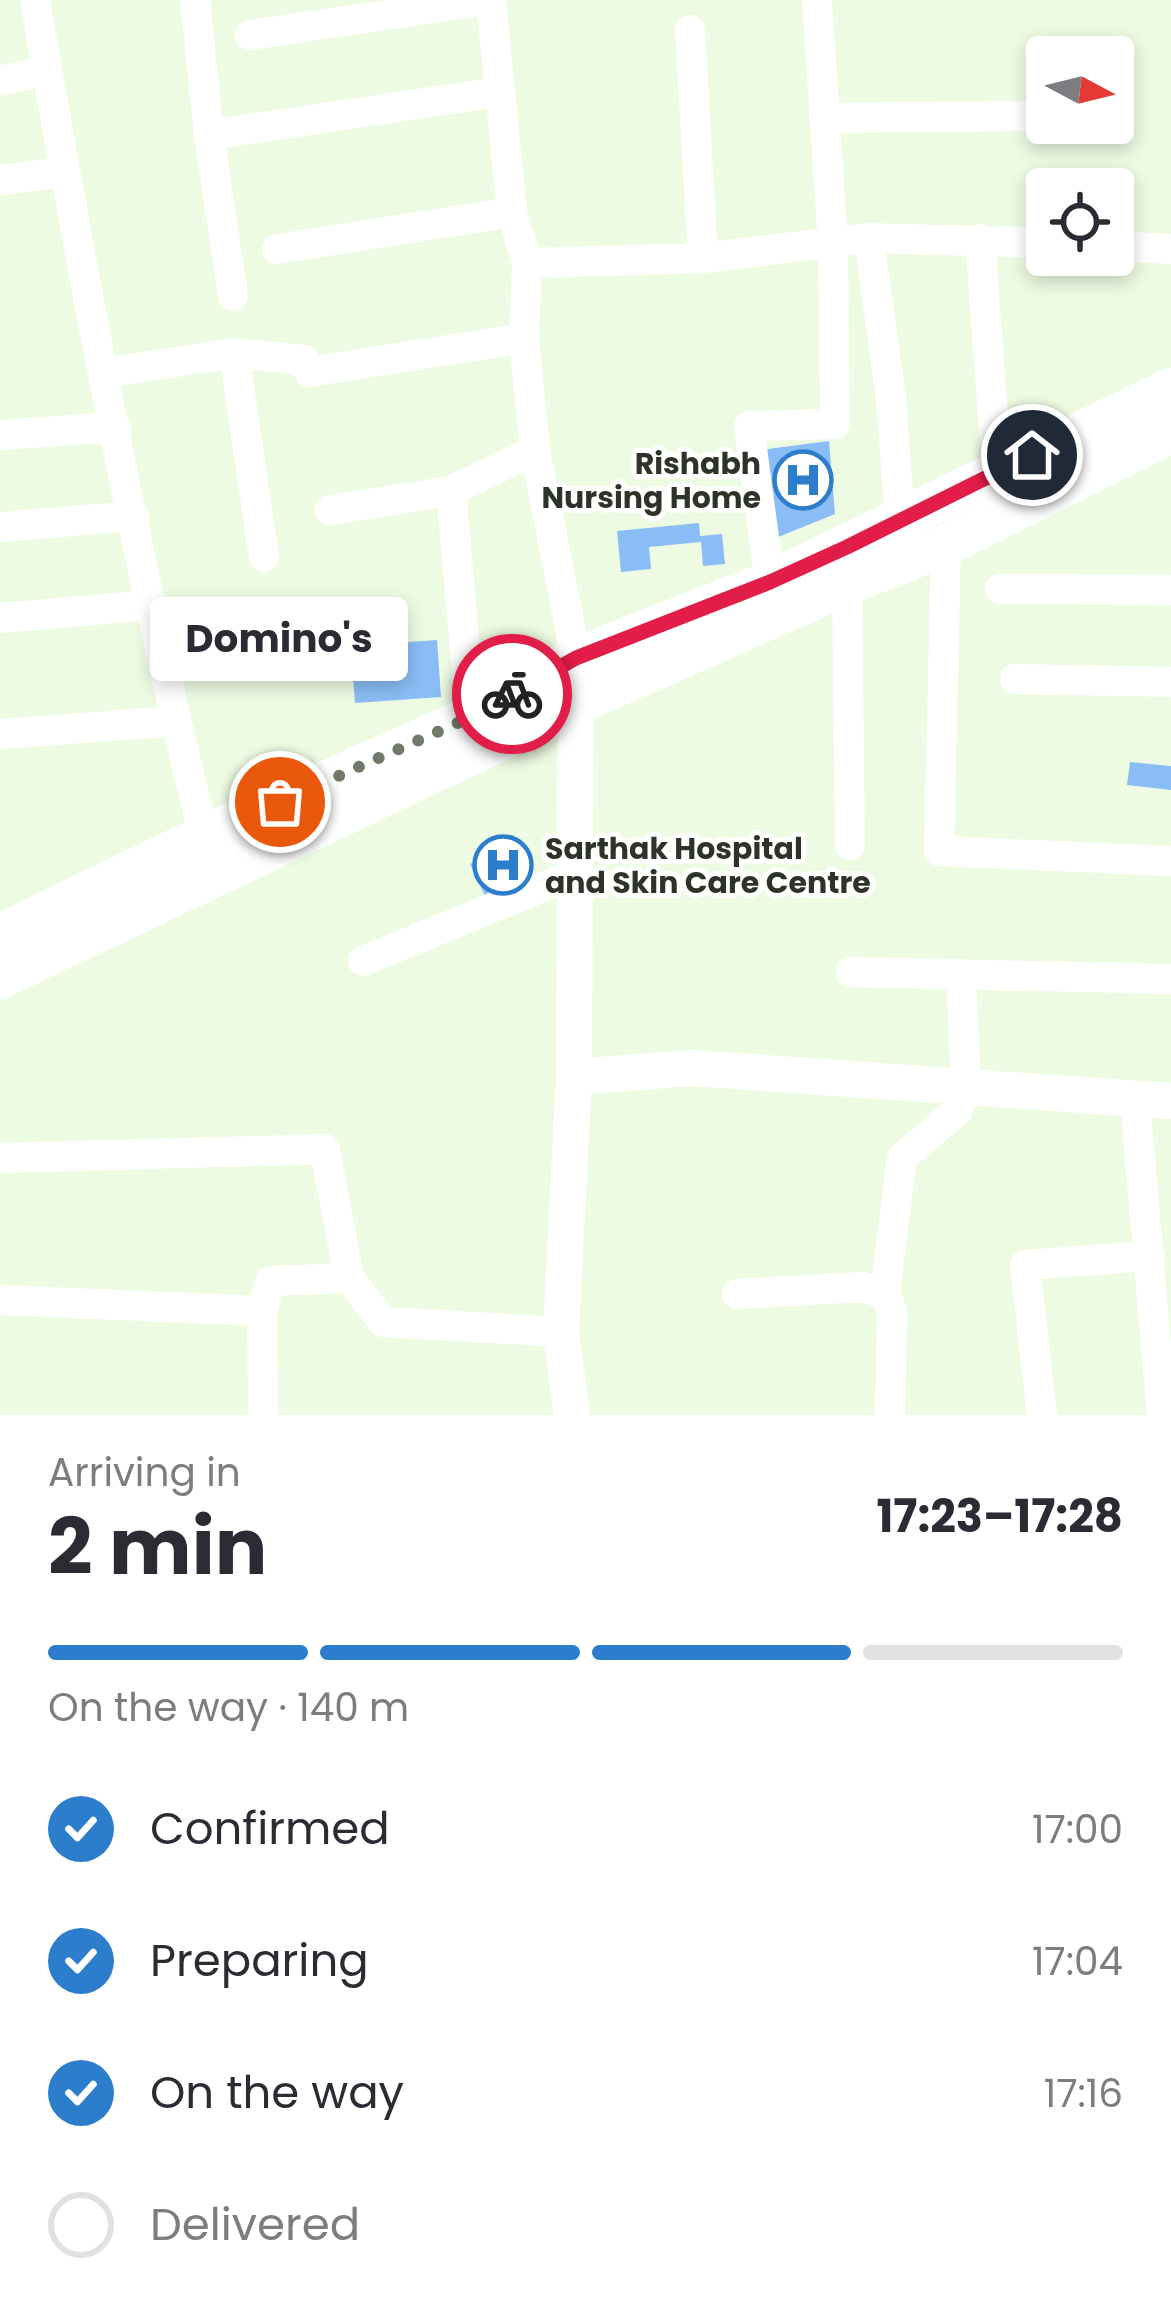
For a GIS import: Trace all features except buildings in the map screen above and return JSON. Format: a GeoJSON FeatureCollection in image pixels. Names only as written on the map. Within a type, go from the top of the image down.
{"type":"FeatureCollection","features":[{"type":"Feature","properties":{"kind":"main road"},"geometry":{"type":"LineString","coordinates":[[0,935],[204,836],[471,717],[576,658],[770,582],[1171,389]]}},
{"type":"Feature","properties":{"kind":"main road"},"geometry":{"type":"LineString","coordinates":[[0,978],[576,704],[946,545],[1171,432]]}},
{"type":"Feature","properties":{"kind":"street"},"geometry":{"type":"LineString","coordinates":[[35,0],[64,172],[176,722],[204,836]]}},
{"type":"Feature","properties":{"kind":"street"},"geometry":{"type":"LineString","coordinates":[[195,0],[233,296]]}},
{"type":"Feature","properties":{"kind":"street"},"geometry":{"type":"LineString","coordinates":[[250,35],[489,0],[512,212],[526,263],[524,338],[535,450],[576,658],[574,1076],[561,1332],[572,1415]]}},
{"type":"Feature","properties":{"kind":"street"},"geometry":{"type":"LineString","coordinates":[[770,582],[749,425],[836,424],[833,244],[817,0]]}},
{"type":"Feature","properties":{"kind":"street"},"geometry":{"type":"LineString","coordinates":[[690,30],[703,258]]}},
{"type":"Feature","properties":{"kind":"street"},"geometry":{"type":"LineString","coordinates":[[0,81],[47,70]]}},
{"type":"Feature","properties":{"kind":"street"},"geometry":{"type":"LineString","coordinates":[[209,135],[498,92]]}},
{"type":"Feature","properties":{"kind":"street"},"geometry":{"type":"LineString","coordinates":[[825,118],[1023,116]]}},
{"type":"Feature","properties":{"kind":"street"},"geometry":{"type":"LineString","coordinates":[[0,180],[64,172]]}},
{"type":"Feature","properties":{"kind":"street"},"geometry":{"type":"LineString","coordinates":[[277,249],[512,212]]}},
{"type":"Feature","properties":{"kind":"street"},"geometry":{"type":"LineString","coordinates":[[526,263],[703,258],[869,238],[1026,242]]}},
{"type":"Feature","properties":{"kind":"street"},"geometry":{"type":"LineString","coordinates":[[869,238],[891,398],[899,519]]}},
{"type":"Feature","properties":{"kind":"street"},"geometry":{"type":"LineString","coordinates":[[980,239],[997,471]]}},
{"type":"Feature","properties":{"kind":"street"},"geometry":{"type":"LineString","coordinates":[[1134,247],[1171,249]]}},
{"type":"Feature","properties":{"kind":"street"},"geometry":{"type":"LineString","coordinates":[[105,373],[234,353],[304,360],[309,372],[524,338]]}},
{"type":"Feature","properties":{"kind":"street"},"geometry":{"type":"LineString","coordinates":[[234,353],[263,557]]}},
{"type":"Feature","properties":{"kind":"street"},"geometry":{"type":"LineString","coordinates":[[0,435],[116,427]]}},
{"type":"Feature","properties":{"kind":"street"},"geometry":{"type":"LineString","coordinates":[[330,510],[451,491],[535,450]]}},
{"type":"Feature","properties":{"kind":"street"},"geometry":{"type":"LineString","coordinates":[[451,491],[471,717]]}},
{"type":"Feature","properties":{"kind":"street"},"geometry":{"type":"LineString","coordinates":[[0,527],[134,516]]}},
{"type":"Feature","properties":{"kind":"street"},"geometry":{"type":"LineString","coordinates":[[946,545],[939,851],[1171,861]]}},
{"type":"Feature","properties":{"kind":"street"},"geometry":{"type":"LineString","coordinates":[[847,584],[850,845]]}},
{"type":"Feature","properties":{"kind":"street"},"geometry":{"type":"LineString","coordinates":[[1000,589],[1171,590]]}},
{"type":"Feature","properties":{"kind":"street"},"geometry":{"type":"LineString","coordinates":[[0,618],[152,605]]}},
{"type":"Feature","properties":{"kind":"street"},"geometry":{"type":"LineString","coordinates":[[1015,679],[1171,682]]}},
{"type":"Feature","properties":{"kind":"street"},"geometry":{"type":"LineString","coordinates":[[0,734],[176,722]]}},
{"type":"Feature","properties":{"kind":"street"},"geometry":{"type":"LineString","coordinates":[[363,962],[577,873]]}},
{"type":"Feature","properties":{"kind":"street"},"geometry":{"type":"LineString","coordinates":[[851,972],[1171,979]]}},
{"type":"Feature","properties":{"kind":"street"},"geometry":{"type":"LineString","coordinates":[[890,1415],[892,1310],[885,1294],[902,1159],[957,1111],[966,1087],[961,974]]}},
{"type":"Feature","properties":{"kind":"street"},"geometry":{"type":"LineString","coordinates":[[574,1076],[691,1068],[1153,1100],[1150,1256],[1162,1415]]}},
{"type":"Feature","properties":{"kind":"street"},"geometry":{"type":"LineString","coordinates":[[0,1158],[325,1149],[349,1278],[383,1322],[561,1332]]}},
{"type":"Feature","properties":{"kind":"street"},"geometry":{"type":"LineString","coordinates":[[1042,1415],[1025,1265],[1150,1256]]}},
{"type":"Feature","properties":{"kind":"street"},"geometry":{"type":"LineString","coordinates":[[263,1415],[262,1312],[270,1281],[349,1278]]}},
{"type":"Feature","properties":{"kind":"street"},"geometry":{"type":"LineString","coordinates":[[737,1294],[862,1287],[885,1294]]}},
{"type":"Feature","properties":{"kind":"street"},"geometry":{"type":"LineString","coordinates":[[0,1300],[262,1312]]}},
{"type":"Feature","properties":{"kind":"way so far"},"geometry":{"type":"LineString","coordinates":[[280,802],[512,694]]}},
{"type":"Feature","properties":{"kind":"place","name":"Rishabh Nursing Home"},"geometry":{"type":"Point","coordinates":[803,480]}},
{"type":"Feature","properties":{"kind":"place","name":"Domino's"},"geometry":{"type":"Point","coordinates":[280,802]}},
{"type":"Feature","properties":{"kind":"place","name":"Sarthak Hospital and Skin Care Centre"},"geometry":{"type":"Point","coordinates":[503,865]}},
{"type":"Feature","properties":{"kind":"route"},"geometry":{"type":"LineString","coordinates":[[512,694],[576,658],[847,547],[1032,455]]}}]}
